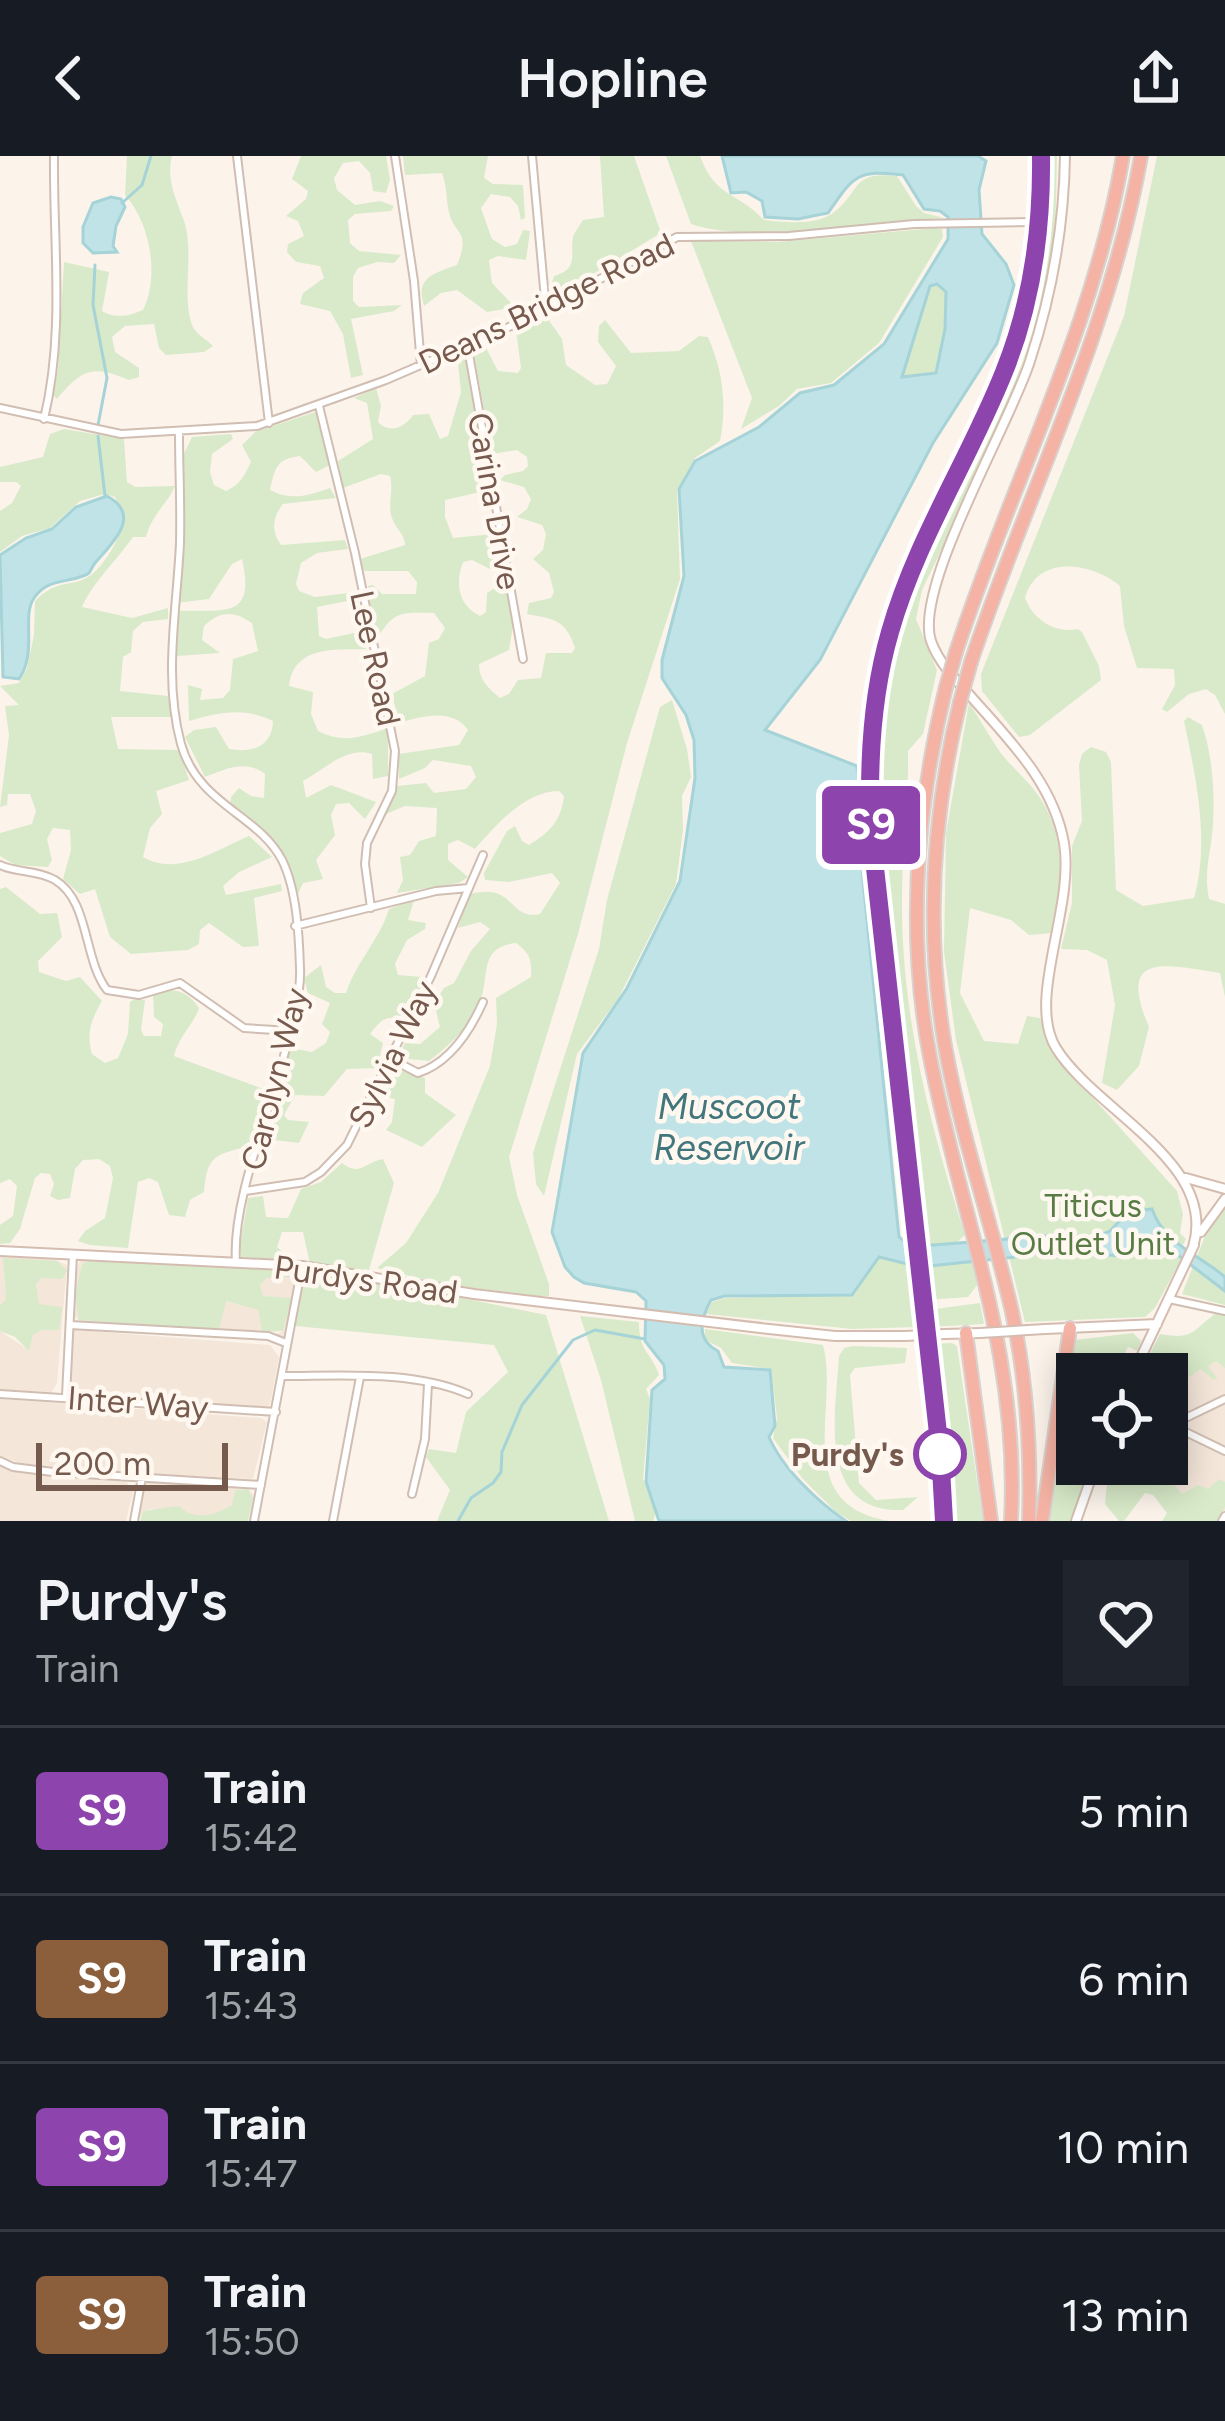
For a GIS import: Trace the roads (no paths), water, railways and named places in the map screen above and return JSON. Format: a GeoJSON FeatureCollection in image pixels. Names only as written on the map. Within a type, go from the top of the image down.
{"type":"FeatureCollection","features":[{"type":"Feature","properties":{"kind":"highway"},"geometry":{"type":"LineString","coordinates":[[1011,1521],[1007,1384],[983,1265],[929,1051],[916,945],[920,821],[956,652],[1074,345],[1123,156]]}},
{"type":"Feature","properties":{"kind":"highway"},"geometry":{"type":"LineString","coordinates":[[1029,1521],[1024,1382],[946,1048],[933,944],[935,840],[970,662],[1096,335],[1141,156]]}},
{"type":"Feature","properties":{"kind":"highway"},"geometry":{"type":"LineString","coordinates":[[1042,1521],[1070,1328]]}},
{"type":"Feature","properties":{"kind":"highway"},"geometry":{"type":"LineString","coordinates":[[974,1333],[991,1521]]}},
{"type":"Feature","properties":{"kind":"main road"},"geometry":{"type":"LineString","coordinates":[[1065,156],[1062,233],[1032,356],[936,581],[927,616],[937,654],[1039,778],[1062,834],[1067,886],[1044,1005],[1050,1036],[1065,1061],[1180,1173],[1197,1183],[1225,1189]]}},
{"type":"Feature","properties":{"kind":"main road"},"geometry":{"type":"LineString","coordinates":[[1180,1173],[1196,1208],[1193,1246]]}},
{"type":"Feature","properties":{"kind":"main road"},"geometry":{"type":"LineString","coordinates":[[1143,1353],[1193,1246],[1225,1199]]}},
{"type":"Feature","properties":{"kind":"main road","name":"Purdys Road"},"geometry":{"type":"LineString","coordinates":[[0,1251],[302,1266],[474,1294],[835,1336],[1157,1324]]}},
{"type":"Feature","properties":{"kind":"main road"},"geometry":{"type":"LineString","coordinates":[[1076,1521],[1089,1485]]}},
{"type":"Feature","properties":{"kind":"street"},"geometry":{"type":"LineString","coordinates":[[44,419],[52,383],[58,281],[55,156]]}},
{"type":"Feature","properties":{"kind":"street"},"geometry":{"type":"LineString","coordinates":[[236,156],[269,423]]}},
{"type":"Feature","properties":{"kind":"street"},"geometry":{"type":"LineString","coordinates":[[395,156],[421,365]]}},
{"type":"Feature","properties":{"kind":"street"},"geometry":{"type":"LineString","coordinates":[[532,156],[546,310]]}},
{"type":"Feature","properties":{"kind":"street","name":"Deans Bridge Road"},"geometry":{"type":"LineString","coordinates":[[0,408],[121,434],[269,423],[421,365],[546,310],[676,237],[789,236],[948,223],[1032,222]]}},
{"type":"Feature","properties":{"kind":"street","name":"Carina Drive"},"geometry":{"type":"LineString","coordinates":[[467,343],[523,659]]}},
{"type":"Feature","properties":{"kind":"street","name":"Lee Road"},"geometry":{"type":"LineString","coordinates":[[319,406],[395,751],[392,791],[367,843],[371,908]]}},
{"type":"Feature","properties":{"kind":"street","name":"Carolyn Way"},"geometry":{"type":"LineString","coordinates":[[179,433],[180,541],[172,670],[182,747],[213,798],[272,846],[282,860],[301,971],[280,1083],[245,1191],[236,1263]]}},
{"type":"Feature","properties":{"kind":"street","name":"Sylvia Way"},"geometry":{"type":"LineString","coordinates":[[245,1191],[305,1181],[347,1145],[431,976],[483,855]]}},
{"type":"Feature","properties":{"kind":"street"},"geometry":{"type":"LineString","coordinates":[[0,866],[51,877],[63,885],[74,899],[94,966],[107,990],[139,994],[180,982],[244,1028],[291,1031]]}},
{"type":"Feature","properties":{"kind":"street"},"geometry":{"type":"LineString","coordinates":[[295,926],[436,890],[469,888]]}},
{"type":"Feature","properties":{"kind":"street"},"geometry":{"type":"LineString","coordinates":[[389,1058],[418,1073],[430,1070],[469,1030],[483,1002]]}},
{"type":"Feature","properties":{"kind":"street"},"geometry":{"type":"LineString","coordinates":[[66,1396],[74,1255]]}},
{"type":"Feature","properties":{"kind":"street"},"geometry":{"type":"LineString","coordinates":[[254,1521],[302,1266]]}},
{"type":"Feature","properties":{"kind":"street"},"geometry":{"type":"LineString","coordinates":[[1168,1299],[1225,1311]]}},
{"type":"Feature","properties":{"kind":"street"},"geometry":{"type":"LineString","coordinates":[[70,1325],[268,1336],[288,1344]]}},
{"type":"Feature","properties":{"kind":"street"},"geometry":{"type":"LineString","coordinates":[[282,1376],[360,1377],[428,1384],[468,1394]]}},
{"type":"Feature","properties":{"kind":"street"},"geometry":{"type":"LineString","coordinates":[[333,1521],[360,1377]]}},
{"type":"Feature","properties":{"kind":"street"},"geometry":{"type":"LineString","coordinates":[[412,1495],[425,1436],[428,1384]]}},
{"type":"Feature","properties":{"kind":"street","name":"Inter Way"},"geometry":{"type":"LineString","coordinates":[[0,1394],[276,1412]]}},
{"type":"Feature","properties":{"kind":"street"},"geometry":{"type":"LineString","coordinates":[[1188,1416],[1225,1399]]}},
{"type":"Feature","properties":{"kind":"street"},"geometry":{"type":"LineString","coordinates":[[1188,1433],[1225,1451]]}},
{"type":"Feature","properties":{"kind":"street"},"geometry":{"type":"LineString","coordinates":[[0,1461],[53,1472],[261,1485]]}},
{"type":"Feature","properties":{"kind":"street"},"geometry":{"type":"LineString","coordinates":[[134,1521],[142,1477]]}},
{"type":"Feature","properties":{"kind":"water","name":"Muscoot Reservoir"},"geometry":{"type":"Polygon","coordinates":[[[722,156],[978,156],[986,161],[979,190],[982,234],[1006,264],[1014,285],[997,343],[933,443],[820,660],[765,730],[857,766],[863,880],[899,1237],[907,1243],[934,1245],[1044,1236],[1094,1238],[1110,1231],[1128,1212],[1152,1209],[1173,1240],[1225,1277],[1225,1291],[1162,1243],[1121,1256],[1047,1250],[920,1267],[879,1257],[852,1295],[711,1300],[703,1322],[706,1341],[718,1351],[724,1367],[770,1370],[775,1426],[769,1437],[775,1449],[802,1484],[846,1521],[659,1521],[646,1482],[652,1390],[665,1379],[664,1365],[645,1341],[646,1301],[636,1292],[574,1277],[565,1267],[552,1232],[583,1053],[627,988],[680,881],[695,778],[694,740],[686,715],[662,678],[662,660],[684,576],[679,489],[695,461],[759,427],[800,393],[834,385],[884,344],[948,239],[948,217],[924,209],[903,175],[875,173],[857,178],[828,213],[798,219],[765,217],[762,201],[746,192],[731,193],[722,156]],[[937,284],[930,286],[902,377],[936,373],[946,292],[937,284]]]}},
{"type":"Feature","properties":{"kind":"water"},"geometry":{"type":"Polygon","coordinates":[[[121,199],[125,207],[116,226],[113,246],[117,252],[93,253],[83,243],[83,227],[93,203],[121,199]]]}},
{"type":"Feature","properties":{"kind":"water"},"geometry":{"type":"Polygon","coordinates":[[[107,496],[123,512],[115,539],[88,574],[50,585],[34,598],[25,668],[19,679],[3,677],[0,555],[52,529],[76,507],[107,496]]]}},
{"type":"Feature","properties":{"kind":"waterway"},"geometry":{"type":"LineString","coordinates":[[122,203],[142,185],[151,156]]}},
{"type":"Feature","properties":{"kind":"waterway"},"geometry":{"type":"LineString","coordinates":[[95,265],[93,305],[107,378],[98,425]]}},
{"type":"Feature","properties":{"kind":"waterway"},"geometry":{"type":"LineString","coordinates":[[98,436],[105,496]]}},
{"type":"Feature","properties":{"kind":"waterway"},"geometry":{"type":"LineString","coordinates":[[458,1521],[471,1498],[501,1472],[502,1452],[522,1405],[573,1340],[595,1330],[645,1339]]}},
{"type":"Feature","properties":{"kind":"railway"},"geometry":{"type":"LineString","coordinates":[[944,1521],[871,832],[871,746],[883,661],[898,606],[994,397],[1024,309],[1036,249],[1042,156]]}},
{"type":"Feature","properties":{"kind":"train","name":"S9"},"geometry":{"type":"LineString","coordinates":[[944,1521],[871,832],[870,764],[881,667],[900,602],[925,538],[992,400],[1026,304],[1036,249],[1041,156]]}},
{"type":"Feature","properties":{"kind":"place","name":"Purdy's"},"geometry":{"type":"Point","coordinates":[940,1454]}},
{"type":"Feature","properties":{"kind":"park label","name":"Titicus Outlet Unit"},"geometry":{"type":"Point","coordinates":[1093,1224]}}]}
